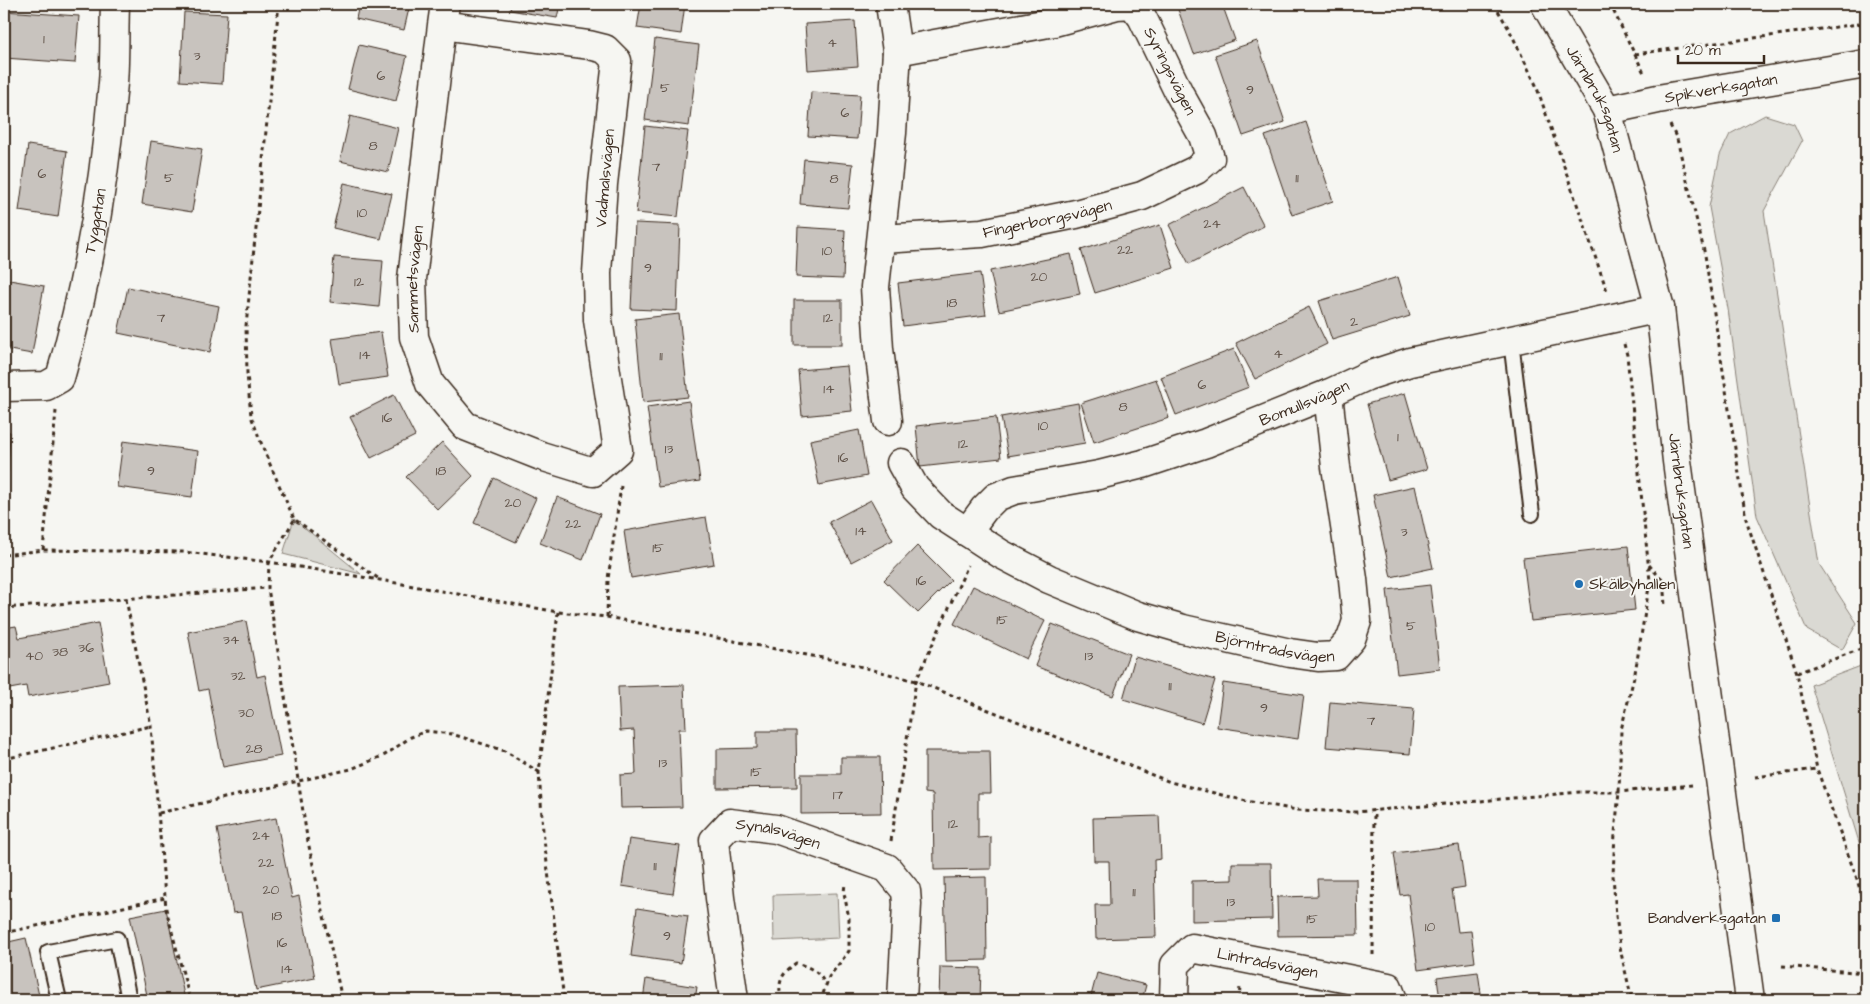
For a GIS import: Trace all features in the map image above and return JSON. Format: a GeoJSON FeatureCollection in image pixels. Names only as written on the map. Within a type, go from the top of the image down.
{"type":"FeatureCollection","features":[{"type":"Feature","properties":{"kind":"street","name":"Tyggatan"},"geometry":{"type":"LineString","coordinates":[[46,386],[60,378],[76,321],[89,254],[113,82],[115,4]]}},
{"type":"Feature","properties":{"kind":"street"},"geometry":{"type":"LineString","coordinates":[[888,421],[878,348],[876,287],[892,133],[897,51],[890,4]]}},
{"type":"Feature","properties":{"kind":"street","name":"Syringsvägen"},"geometry":{"type":"LineString","coordinates":[[897,51],[1054,22],[1117,5],[1132,4],[1142,16],[1179,93],[1203,136],[1210,158],[1202,164]]}},
{"type":"Feature","properties":{"kind":"street","name":"Järnbruksgatan"},"geometry":{"type":"LineString","coordinates":[[1545,4],[1607,110],[1642,247],[1660,308],[1678,471],[1750,1000]]}},
{"type":"Feature","properties":{"kind":"street","name":"Sammetsvägen"},"geometry":{"type":"LineString","coordinates":[[444,14],[412,279],[414,337],[430,384],[465,426],[541,456],[593,472],[609,458]]}},
{"type":"Feature","properties":{"kind":"street","name":"Vadmalsvägen"},"geometry":{"type":"LineString","coordinates":[[444,14],[605,49],[617,62],[603,184],[597,273],[598,320],[609,458]]}},
{"type":"Feature","properties":{"kind":"street","name":"Spikverksgatan"},"geometry":{"type":"LineString","coordinates":[[1607,110],[1658,99],[1866,64]]}},
{"type":"Feature","properties":{"kind":"street","name":"Fingerborgsvägen"},"geometry":{"type":"LineString","coordinates":[[881,239],[982,234],[1076,214],[1142,196],[1196,170],[1202,164]]}},
{"type":"Feature","properties":{"kind":"street","name":"Bomullsvägen"},"geometry":{"type":"LineString","coordinates":[[973,536],[984,509],[996,497],[1014,490],[1099,475],[1143,464],[1206,443],[1328,394],[1367,376],[1410,362],[1660,308]]}},
{"type":"Feature","properties":{"kind":"street"},"geometry":{"type":"LineString","coordinates":[[4,387],[46,386]]}},
{"type":"Feature","properties":{"kind":"street","name":"Björntrådsvägen"},"geometry":{"type":"LineString","coordinates":[[973,536],[1001,554],[1049,579],[1138,616],[1290,653],[1318,657],[1336,656],[1350,639],[1356,621],[1353,579],[1336,467],[1328,394]]}},
{"type":"Feature","properties":{"kind":"street"},"geometry":{"type":"LineString","coordinates":[[901,463],[915,488],[929,503],[941,515],[973,536]]}},
{"type":"Feature","properties":{"kind":"street","name":"Synålsvägen"},"geometry":{"type":"LineString","coordinates":[[734,1000],[714,840],[730,823],[776,829],[887,868]]}},
{"type":"Feature","properties":{"kind":"street"},"geometry":{"type":"LineString","coordinates":[[887,868],[906,891],[902,1000]]}},
{"type":"Feature","properties":{"kind":"street","name":"Lintrådsvägen"},"geometry":{"type":"LineString","coordinates":[[1174,1000],[1175,965],[1192,948],[1383,992]]}},
{"type":"Feature","properties":{"kind":"lane"},"geometry":{"type":"LineString","coordinates":[[1511,341],[1532,514]]}},
{"type":"Feature","properties":{"kind":"lane"},"geometry":{"type":"LineString","coordinates":[[59,1000],[48,952],[116,939],[129,1000]]}},
{"type":"Feature","properties":{"kind":"path"},"geometry":{"type":"LineString","coordinates":[[279,4],[246,326],[247,374],[251,416],[294,519],[380,580]]}},
{"type":"Feature","properties":{"kind":"path"},"geometry":{"type":"LineString","coordinates":[[1494,4],[1509,29],[1542,102],[1627,355],[1650,581],[1635,673],[1621,730],[1619,792],[1614,833],[1613,875],[1616,916],[1621,953],[1632,1000]]}},
{"type":"Feature","properties":{"kind":"path"},"geometry":{"type":"LineString","coordinates":[[1610,4],[1677,138],[1705,255],[1746,519],[1797,673],[1817,769],[1857,879],[1866,912]]}},
{"type":"Feature","properties":{"kind":"path"},"geometry":{"type":"LineString","coordinates":[[1635,54],[1866,23]]}},
{"type":"Feature","properties":{"kind":"path"},"geometry":{"type":"LineString","coordinates":[[44,550],[56,409],[46,386]]}},
{"type":"Feature","properties":{"kind":"path"},"geometry":{"type":"LineString","coordinates":[[608,617],[608,579],[622,490],[609,458]]}},
{"type":"Feature","properties":{"kind":"path"},"geometry":{"type":"LineString","coordinates":[[294,519],[269,562],[268,588],[307,837],[342,1000]]}},
{"type":"Feature","properties":{"kind":"path"},"geometry":{"type":"LineString","coordinates":[[887,868],[916,681],[973,536]]}},
{"type":"Feature","properties":{"kind":"path"},"geometry":{"type":"LineString","coordinates":[[4,555],[44,550],[184,552],[269,562],[558,612],[608,617],[839,661],[916,681],[1170,782],[1246,801],[1297,810],[1357,812],[1580,792],[1619,792],[1700,784]]}},
{"type":"Feature","properties":{"kind":"path"},"geometry":{"type":"LineString","coordinates":[[1648,564],[1663,580],[1664,606]]}},
{"type":"Feature","properties":{"kind":"path"},"geometry":{"type":"LineString","coordinates":[[4,608],[268,588]]}},
{"type":"Feature","properties":{"kind":"path"},"geometry":{"type":"LineString","coordinates":[[126,599],[151,726],[166,909],[190,1000]]}},
{"type":"Feature","properties":{"kind":"path"},"geometry":{"type":"LineString","coordinates":[[558,612],[539,772],[543,831],[564,1000]]}},
{"type":"Feature","properties":{"kind":"path"},"geometry":{"type":"LineString","coordinates":[[1797,673],[1866,647]]}},
{"type":"Feature","properties":{"kind":"path"},"geometry":{"type":"LineString","coordinates":[[4,759],[151,726]]}},
{"type":"Feature","properties":{"kind":"path"},"geometry":{"type":"LineString","coordinates":[[159,813],[352,769],[385,755],[411,737],[426,731],[452,734],[505,751],[539,772]]}},
{"type":"Feature","properties":{"kind":"path"},"geometry":{"type":"LineString","coordinates":[[1755,777],[1817,769]]}},
{"type":"Feature","properties":{"kind":"path"},"geometry":{"type":"LineString","coordinates":[[1374,810],[1383,992]]}},
{"type":"Feature","properties":{"kind":"path"},"geometry":{"type":"LineString","coordinates":[[818,1000],[823,994],[828,977],[849,951],[849,918],[844,893],[845,875],[854,856]]}},
{"type":"Feature","properties":{"kind":"path"},"geometry":{"type":"LineString","coordinates":[[4,933],[165,898]]}},
{"type":"Feature","properties":{"kind":"path"},"geometry":{"type":"LineString","coordinates":[[781,1000],[779,984],[786,970],[796,964],[810,968],[821,975],[826,985]]}},
{"type":"Feature","properties":{"kind":"path"},"geometry":{"type":"LineString","coordinates":[[1782,966],[1866,973]]}},
{"type":"Feature","properties":{"kind":"path"},"geometry":{"type":"LineString","coordinates":[[1861,1000],[1866,985]]}},
{"type":"Feature","properties":{"kind":"shaded area"},"geometry":{"type":"Polygon","coordinates":[[[1765,115],[1794,124],[1802,141],[1764,211],[1819,564],[1857,623],[1842,650],[1807,630],[1757,516],[1728,309],[1709,207],[1720,155],[1730,134],[1765,115]]]}},
{"type":"Feature","properties":{"kind":"shaded area"},"geometry":{"type":"Polygon","coordinates":[[[294,519],[361,574],[283,554],[294,519]]]}},
{"type":"Feature","properties":{"kind":"shaded area"},"geometry":{"type":"Polygon","coordinates":[[[1866,664],[1866,865],[1811,685],[1866,664]]]}},
{"type":"Feature","properties":{"kind":"shaded area"},"geometry":{"type":"Polygon","coordinates":[[[837,893],[839,938],[774,941],[773,895],[837,893]]]}},
{"type":"Feature","properties":{"kind":"building"},"geometry":{"type":"Polygon","coordinates":[[[359,4],[410,4],[404,30],[356,19],[359,4]]]}},
{"type":"Feature","properties":{"kind":"building"},"geometry":{"type":"Polygon","coordinates":[[[511,4],[560,4],[557,18],[510,10],[511,4]]]}},
{"type":"Feature","properties":{"kind":"building"},"geometry":{"type":"Polygon","coordinates":[[[641,4],[685,4],[681,34],[637,28],[641,4]]]}},
{"type":"Feature","properties":{"kind":"building"},"geometry":{"type":"Polygon","coordinates":[[[926,4],[950,4],[927,10],[926,4]]]}},
{"type":"Feature","properties":{"kind":"building"},"geometry":{"type":"Polygon","coordinates":[[[1176,4],[1222,4],[1235,40],[1194,54],[1176,4]]]}},
{"type":"Feature","properties":{"kind":"building"},"geometry":{"type":"Polygon","coordinates":[[[4,11],[79,16],[75,63],[4,58],[4,11]]]}},
{"type":"Feature","properties":{"kind":"building"},"geometry":{"type":"Polygon","coordinates":[[[184,12],[227,14],[222,84],[180,81],[184,12]]]}},
{"type":"Feature","properties":{"kind":"building"},"geometry":{"type":"Polygon","coordinates":[[[855,21],[858,66],[808,70],[805,24],[855,21]]]}},
{"type":"Feature","properties":{"kind":"building"},"geometry":{"type":"Polygon","coordinates":[[[655,39],[699,45],[689,126],[645,120],[655,39]]]}},
{"type":"Feature","properties":{"kind":"building"},"geometry":{"type":"Polygon","coordinates":[[[1257,41],[1285,122],[1243,136],[1215,55],[1257,41]]]}},
{"type":"Feature","properties":{"kind":"building"},"geometry":{"type":"Polygon","coordinates":[[[359,45],[407,56],[396,101],[348,89],[359,45]]]}},
{"type":"Feature","properties":{"kind":"building"},"geometry":{"type":"Polygon","coordinates":[[[811,92],[860,95],[857,139],[808,136],[811,92]]]}},
{"type":"Feature","properties":{"kind":"building"},"geometry":{"type":"Polygon","coordinates":[[[350,116],[398,128],[388,172],[340,161],[350,116]]]}},
{"type":"Feature","properties":{"kind":"building"},"geometry":{"type":"Polygon","coordinates":[[[1306,122],[1333,201],[1292,215],[1265,136],[1306,122]]]}},
{"type":"Feature","properties":{"kind":"building"},"geometry":{"type":"Polygon","coordinates":[[[645,126],[688,131],[678,217],[636,213],[645,126]]]}},
{"type":"Feature","properties":{"kind":"building"},"geometry":{"type":"Polygon","coordinates":[[[151,141],[202,149],[192,212],[142,204],[151,141]]]}},
{"type":"Feature","properties":{"kind":"building"},"geometry":{"type":"Polygon","coordinates":[[[28,145],[67,151],[58,217],[19,211],[28,145]]]}},
{"type":"Feature","properties":{"kind":"building"},"geometry":{"type":"Polygon","coordinates":[[[804,159],[853,164],[848,208],[800,204],[804,159]]]}},
{"type":"Feature","properties":{"kind":"building"},"geometry":{"type":"Polygon","coordinates":[[[344,183],[392,194],[381,239],[333,228],[344,183]]]}},
{"type":"Feature","properties":{"kind":"building"},"geometry":{"type":"Polygon","coordinates":[[[1244,187],[1264,226],[1189,264],[1169,225],[1244,187]]]}},
{"type":"Feature","properties":{"kind":"building"},"geometry":{"type":"Polygon","coordinates":[[[635,223],[680,225],[677,311],[631,309],[635,223]]]}},
{"type":"Feature","properties":{"kind":"building"},"geometry":{"type":"Polygon","coordinates":[[[1160,225],[1174,268],[1095,293],[1081,250],[1160,225]]]}},
{"type":"Feature","properties":{"kind":"building"},"geometry":{"type":"Polygon","coordinates":[[[798,227],[845,230],[843,279],[796,277],[798,227]]]}},
{"type":"Feature","properties":{"kind":"building"},"geometry":{"type":"Polygon","coordinates":[[[1071,254],[1080,294],[999,311],[990,271],[1071,254]]]}},
{"type":"Feature","properties":{"kind":"building"},"geometry":{"type":"Polygon","coordinates":[[[334,257],[383,261],[379,307],[330,302],[334,257]]]}},
{"type":"Feature","properties":{"kind":"building"},"geometry":{"type":"Polygon","coordinates":[[[980,273],[986,315],[903,326],[898,283],[980,273]]]}},
{"type":"Feature","properties":{"kind":"building"},"geometry":{"type":"Polygon","coordinates":[[[1398,277],[1410,316],[1332,340],[1319,301],[1398,277]]]}},
{"type":"Feature","properties":{"kind":"building"},"geometry":{"type":"Polygon","coordinates":[[[4,279],[44,286],[32,354],[4,349],[4,279]]]}},
{"type":"Feature","properties":{"kind":"building"},"geometry":{"type":"Polygon","coordinates":[[[128,287],[219,306],[210,352],[118,333],[128,287]]]}},
{"type":"Feature","properties":{"kind":"building"},"geometry":{"type":"Polygon","coordinates":[[[794,300],[842,300],[842,345],[794,345],[794,300]]]}},
{"type":"Feature","properties":{"kind":"building"},"geometry":{"type":"Polygon","coordinates":[[[1309,307],[1327,344],[1255,379],[1236,343],[1309,307]]]}},
{"type":"Feature","properties":{"kind":"building"},"geometry":{"type":"Polygon","coordinates":[[[679,314],[688,397],[643,402],[635,319],[679,314]]]}},
{"type":"Feature","properties":{"kind":"building"},"geometry":{"type":"Polygon","coordinates":[[[381,332],[388,377],[339,384],[332,339],[381,332]]]}},
{"type":"Feature","properties":{"kind":"building"},"geometry":{"type":"Polygon","coordinates":[[[1234,349],[1249,387],[1176,415],[1161,377],[1234,349]]]}},
{"type":"Feature","properties":{"kind":"building"},"geometry":{"type":"Polygon","coordinates":[[[847,366],[852,411],[802,416],[798,370],[847,366]]]}},
{"type":"Feature","properties":{"kind":"building"},"geometry":{"type":"Polygon","coordinates":[[[1156,379],[1169,418],[1094,442],[1081,403],[1156,379]]]}},
{"type":"Feature","properties":{"kind":"building"},"geometry":{"type":"Polygon","coordinates":[[[1405,393],[1427,469],[1388,480],[1367,404],[1405,393]]]}},
{"type":"Feature","properties":{"kind":"building"},"geometry":{"type":"Polygon","coordinates":[[[394,395],[415,436],[371,458],[350,417],[394,395]]]}},
{"type":"Feature","properties":{"kind":"building"},"geometry":{"type":"Polygon","coordinates":[[[689,401],[700,481],[658,487],[647,407],[689,401]]]}},
{"type":"Feature","properties":{"kind":"building"},"geometry":{"type":"Polygon","coordinates":[[[1078,403],[1085,443],[1008,456],[1001,417],[1078,403]]]}},
{"type":"Feature","properties":{"kind":"building"},"geometry":{"type":"Polygon","coordinates":[[[996,417],[1001,458],[920,467],[916,426],[996,417]]]}},
{"type":"Feature","properties":{"kind":"building"},"geometry":{"type":"Polygon","coordinates":[[[859,430],[867,476],[819,485],[810,440],[859,430]]]}},
{"type":"Feature","properties":{"kind":"building"},"geometry":{"type":"Polygon","coordinates":[[[4,431],[10,432],[8,472],[4,472],[4,431]]]}},
{"type":"Feature","properties":{"kind":"building"},"geometry":{"type":"Polygon","coordinates":[[[123,441],[198,451],[192,497],[117,487],[123,441]]]}},
{"type":"Feature","properties":{"kind":"building"},"geometry":{"type":"Polygon","coordinates":[[[442,442],[473,476],[438,510],[406,477],[442,442]]]}},
{"type":"Feature","properties":{"kind":"building"},"geometry":{"type":"Polygon","coordinates":[[[494,478],[536,498],[516,542],[474,523],[494,478]]]}},
{"type":"Feature","properties":{"kind":"building"},"geometry":{"type":"Polygon","coordinates":[[[1415,486],[1433,568],[1391,577],[1373,495],[1415,486]]]}},
{"type":"Feature","properties":{"kind":"building"},"geometry":{"type":"Polygon","coordinates":[[[557,497],[600,514],[583,560],[540,543],[557,497]]]}},
{"type":"Feature","properties":{"kind":"building"},"geometry":{"type":"Polygon","coordinates":[[[871,500],[893,540],[851,562],[829,522],[871,500]]]}},
{"type":"Feature","properties":{"kind":"building"},"geometry":{"type":"Polygon","coordinates":[[[706,517],[714,564],[631,578],[624,531],[706,517]]]}},
{"type":"Feature","properties":{"kind":"building"},"geometry":{"type":"Polygon","coordinates":[[[917,546],[951,580],[918,613],[884,580],[917,546]]]}},
{"type":"Feature","properties":{"kind":"building","name":"Skälbyhallen"},"geometry":{"type":"Polygon","coordinates":[[[1628,546],[1635,610],[1531,621],[1523,558],[1628,546]]]}},
{"type":"Feature","properties":{"kind":"building"},"geometry":{"type":"Polygon","coordinates":[[[1430,585],[1440,669],[1397,674],[1387,590],[1430,585]]]}},
{"type":"Feature","properties":{"kind":"building"},"geometry":{"type":"Polygon","coordinates":[[[973,586],[1045,621],[1026,659],[954,624],[973,586]]]}},
{"type":"Feature","properties":{"kind":"building"},"geometry":{"type":"Polygon","coordinates":[[[246,621],[257,677],[265,675],[281,756],[223,767],[208,689],[199,691],[188,632],[246,621]]]}},
{"type":"Feature","properties":{"kind":"building"},"geometry":{"type":"Polygon","coordinates":[[[98,623],[109,682],[28,697],[26,686],[4,690],[4,628],[16,626],[19,638],[98,623]]]}},
{"type":"Feature","properties":{"kind":"building"},"geometry":{"type":"Polygon","coordinates":[[[1052,624],[1129,654],[1113,696],[1035,666],[1052,624]]]}},
{"type":"Feature","properties":{"kind":"building"},"geometry":{"type":"Polygon","coordinates":[[[1135,657],[1215,680],[1202,723],[1123,699],[1135,657]]]}},
{"type":"Feature","properties":{"kind":"building"},"geometry":{"type":"Polygon","coordinates":[[[1223,683],[1304,695],[1298,739],[1217,727],[1223,683]]]}},
{"type":"Feature","properties":{"kind":"building"},"geometry":{"type":"Polygon","coordinates":[[[684,685],[686,729],[679,729],[682,807],[621,808],[620,775],[636,774],[634,730],[620,731],[618,687],[684,685]]]}},
{"type":"Feature","properties":{"kind":"building"},"geometry":{"type":"Polygon","coordinates":[[[1330,702],[1414,709],[1410,754],[1326,747],[1330,702]]]}},
{"type":"Feature","properties":{"kind":"building"},"geometry":{"type":"Polygon","coordinates":[[[757,731],[796,731],[797,787],[717,788],[717,749],[757,748],[757,731]]]}},
{"type":"Feature","properties":{"kind":"building"},"geometry":{"type":"Polygon","coordinates":[[[925,751],[990,751],[991,793],[978,793],[978,838],[991,837],[991,869],[934,870],[933,794],[925,793],[925,751]]]}},
{"type":"Feature","properties":{"kind":"building"},"geometry":{"type":"Polygon","coordinates":[[[841,757],[880,757],[881,813],[801,814],[801,774],[841,774],[841,757]]]}},
{"type":"Feature","properties":{"kind":"building"},"geometry":{"type":"Polygon","coordinates":[[[1159,816],[1161,859],[1154,860],[1156,937],[1096,939],[1095,905],[1110,905],[1109,861],[1094,861],[1093,818],[1159,816]]]}},
{"type":"Feature","properties":{"kind":"building"},"geometry":{"type":"Polygon","coordinates":[[[276,818],[292,898],[299,896],[315,978],[256,990],[241,912],[233,913],[217,829],[276,818]]]}},
{"type":"Feature","properties":{"kind":"building"},"geometry":{"type":"Polygon","coordinates":[[[629,839],[680,846],[673,894],[622,886],[629,839]]]}},
{"type":"Feature","properties":{"kind":"building"},"geometry":{"type":"Polygon","coordinates":[[[1459,845],[1465,887],[1452,889],[1458,932],[1471,931],[1475,962],[1418,970],[1408,894],[1400,895],[1394,853],[1459,845]]]}},
{"type":"Feature","properties":{"kind":"building"},"geometry":{"type":"Polygon","coordinates":[[[1232,863],[1271,863],[1272,919],[1192,921],[1192,881],[1232,880],[1232,863]]]}},
{"type":"Feature","properties":{"kind":"building"},"geometry":{"type":"Polygon","coordinates":[[[986,877],[987,960],[946,961],[944,878],[986,877]]]}},
{"type":"Feature","properties":{"kind":"building"},"geometry":{"type":"Polygon","coordinates":[[[1317,879],[1357,879],[1358,935],[1278,936],[1277,897],[1318,896],[1317,879]]]}},
{"type":"Feature","properties":{"kind":"building"},"geometry":{"type":"Polygon","coordinates":[[[637,908],[688,916],[681,963],[631,956],[637,908]]]}},
{"type":"Feature","properties":{"kind":"building"},"geometry":{"type":"Polygon","coordinates":[[[166,909],[185,1000],[148,1000],[130,916],[166,909]]]}},
{"type":"Feature","properties":{"kind":"building"},"geometry":{"type":"Polygon","coordinates":[[[26,938],[40,1000],[4,1000],[4,943],[26,938]]]}},
{"type":"Feature","properties":{"kind":"building"},"geometry":{"type":"Polygon","coordinates":[[[940,967],[981,968],[980,1000],[939,1000],[940,967]]]}},
{"type":"Feature","properties":{"kind":"building"},"geometry":{"type":"Polygon","coordinates":[[[1478,972],[1482,1000],[1440,1000],[1437,977],[1478,972]]]}},
{"type":"Feature","properties":{"kind":"building"},"geometry":{"type":"Polygon","coordinates":[[[1097,973],[1146,985],[1142,1000],[1090,1000],[1097,973]]]}},
{"type":"Feature","properties":{"kind":"building"},"geometry":{"type":"Polygon","coordinates":[[[646,979],[697,987],[695,1000],[643,1000],[646,979]]]}},
{"type":"Feature","properties":{"kind":"place","name":"Skälbyhallen"},"geometry":{"type":"Point","coordinates":[1579,584]}},
{"type":"Feature","properties":{"kind":"place","name":"Bandverksgatan"},"geometry":{"type":"Point","coordinates":[1776,918]}}]}
